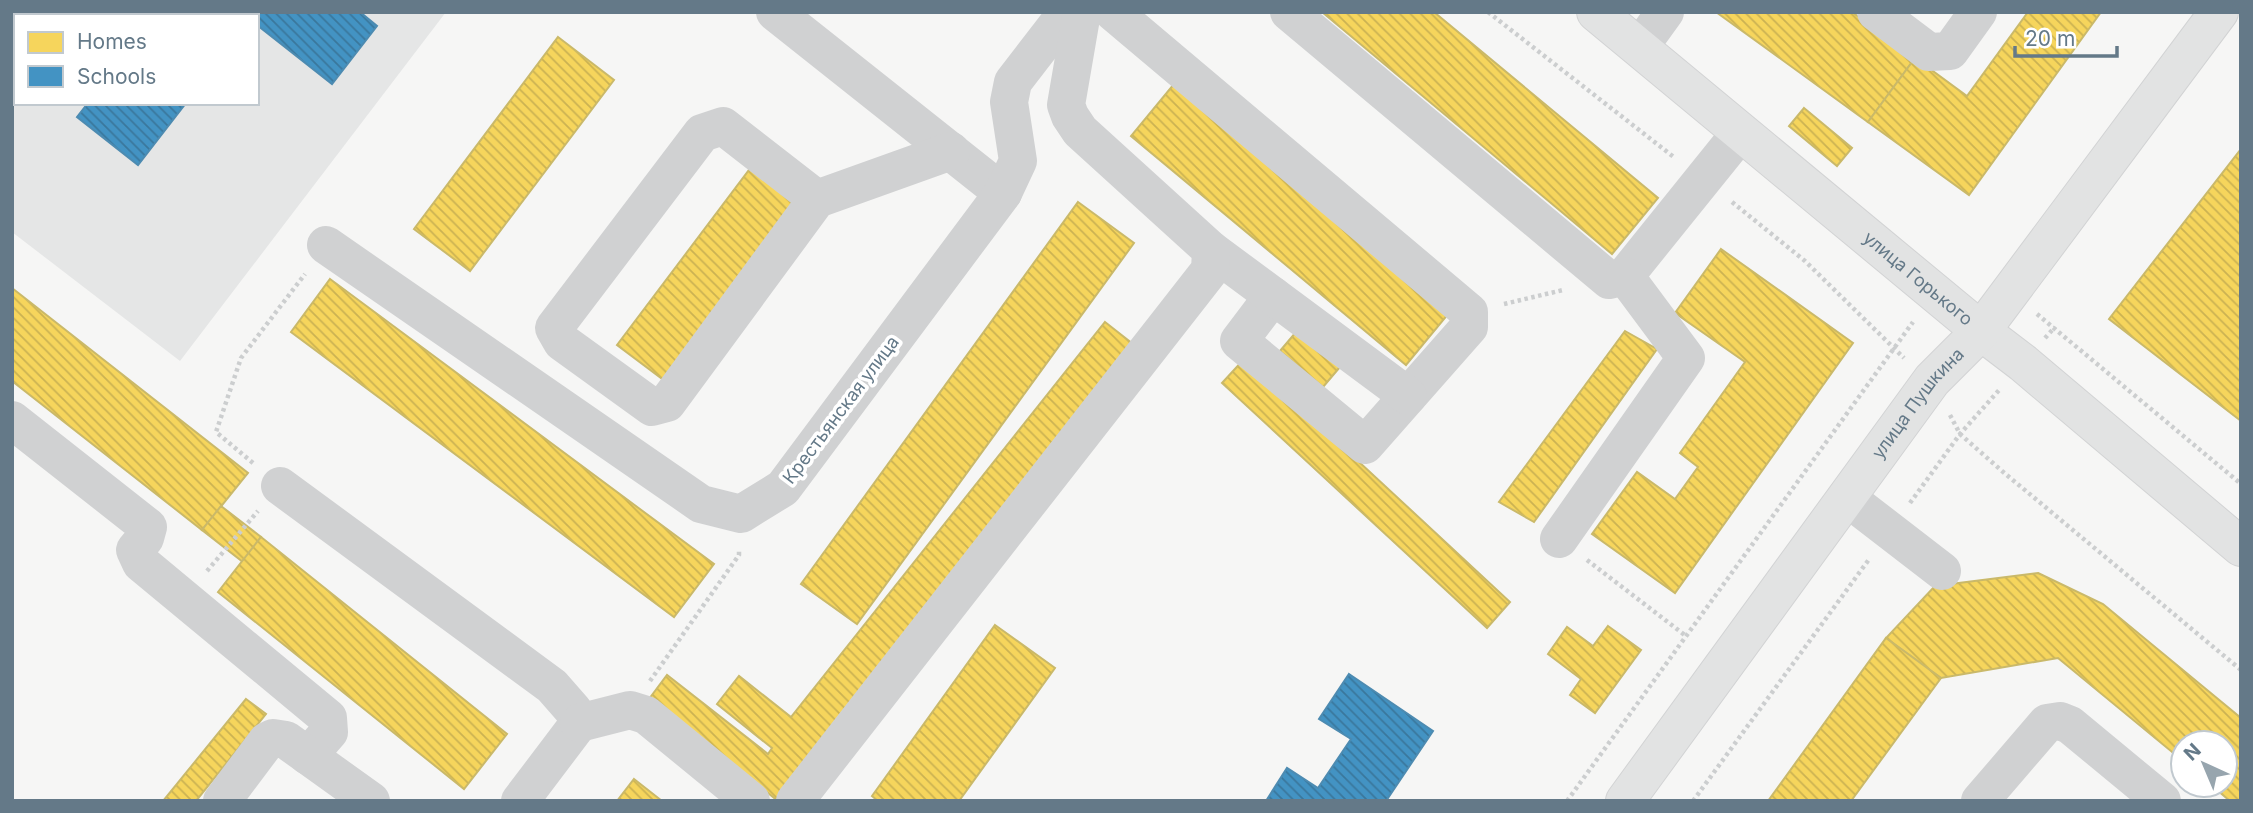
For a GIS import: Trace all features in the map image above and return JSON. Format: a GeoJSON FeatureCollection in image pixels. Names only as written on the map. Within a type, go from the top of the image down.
{"type":"FeatureCollection","features":[{"type":"Feature","properties":{"kind":"main road","name":"улица Горького"},"geometry":{"type":"LineString","coordinates":[[1596,12],[2023,363],[2241,547]]}},
{"type":"Feature","properties":{"kind":"main road","name":"улица Пушкина"},"geometry":{"type":"LineString","coordinates":[[1625,801],[1931,380],[1981,331],[2219,12]]}},
{"type":"Feature","properties":{"kind":"lane"},"geometry":{"type":"LineString","coordinates":[[775,12],[1003,192]]}},
{"type":"Feature","properties":{"kind":"lane","name":"Крестьянская улица"},"geometry":{"type":"LineString","coordinates":[[741,514],[783,488],[1003,192],[1018,161],[1009,102],[1013,82],[1067,12]]}},
{"type":"Feature","properties":{"kind":"lane"},"geometry":{"type":"LineString","coordinates":[[1082,12],[1066,105],[1080,131],[1211,250],[1408,396]]}},
{"type":"Feature","properties":{"kind":"lane"},"geometry":{"type":"LineString","coordinates":[[1113,12],[1469,312],[1469,327],[1365,445],[1239,341],[1273,296]]}},
{"type":"Feature","properties":{"kind":"lane"},"geometry":{"type":"LineString","coordinates":[[1289,12],[1617,278],[1686,358],[1559,538]]}},
{"type":"Feature","properties":{"kind":"lane"},"geometry":{"type":"LineString","coordinates":[[1639,48],[1665,12]]}},
{"type":"Feature","properties":{"kind":"lane"},"geometry":{"type":"LineString","coordinates":[[1876,12],[1929,52],[1950,51],[1978,12]]}},
{"type":"Feature","properties":{"kind":"lane"},"geometry":{"type":"LineString","coordinates":[[817,199],[723,126],[702,133],[554,328],[562,342],[652,407],[667,403],[817,199],[951,152]]}},
{"type":"Feature","properties":{"kind":"lane"},"geometry":{"type":"LineString","coordinates":[[1617,278],[1741,132]]}},
{"type":"Feature","properties":{"kind":"lane"},"geometry":{"type":"LineString","coordinates":[[327,245],[701,504],[741,514]]}},
{"type":"Feature","properties":{"kind":"lane"},"geometry":{"type":"LineString","coordinates":[[795,801],[1210,270],[1211,250]]}},
{"type":"Feature","properties":{"kind":"lane"},"geometry":{"type":"LineString","coordinates":[[12,420],[148,527],[145,538],[135,551],[141,563],[328,718],[329,732],[308,756]]}},
{"type":"Feature","properties":{"kind":"lane"},"geometry":{"type":"LineString","coordinates":[[280,486],[552,686],[573,710],[579,723]]}},
{"type":"Feature","properties":{"kind":"lane"},"geometry":{"type":"LineString","coordinates":[[1846,496],[1942,571]]}},
{"type":"Feature","properties":{"kind":"lane"},"geometry":{"type":"LineString","coordinates":[[520,801],[579,723],[629,710],[646,715],[751,801]]}},
{"type":"Feature","properties":{"kind":"lane"},"geometry":{"type":"LineString","coordinates":[[1980,801],[2047,723],[2060,721],[2070,725],[2162,801]]}},
{"type":"Feature","properties":{"kind":"lane"},"geometry":{"type":"LineString","coordinates":[[222,801],[267,741],[273,738],[286,740],[370,801]]}},
{"type":"Feature","properties":{"kind":"path"},"geometry":{"type":"LineString","coordinates":[[1488,12],[1805,261],[1894,350],[1931,380],[1960,434],[2241,670]]}},
{"type":"Feature","properties":{"kind":"path"},"geometry":{"type":"LineString","coordinates":[[184,599],[280,486],[216,432],[241,358],[327,245]]}},
{"type":"Feature","properties":{"kind":"path"},"geometry":{"type":"LineString","coordinates":[[1469,312],[1617,278]]}},
{"type":"Feature","properties":{"kind":"path"},"geometry":{"type":"LineString","coordinates":[[1567,801],[1935,292]]}},
{"type":"Feature","properties":{"kind":"path"},"geometry":{"type":"LineString","coordinates":[[2009,294],[2055,327],[2241,484]]}},
{"type":"Feature","properties":{"kind":"path"},"geometry":{"type":"LineString","coordinates":[[1693,801],[1960,434],[2023,363]]}},
{"type":"Feature","properties":{"kind":"path"},"geometry":{"type":"LineString","coordinates":[[629,710],[739,555],[741,514]]}},
{"type":"Feature","properties":{"kind":"path"},"geometry":{"type":"LineString","coordinates":[[1559,538],[1686,636]]}},
{"type":"Feature","properties":{"kind":"shaded area"},"geometry":{"type":"Polygon","coordinates":[[[12,12],[446,12],[180,361],[12,232],[12,12]]]}},
{"type":"Feature","properties":{"kind":"building: Homes"},"geometry":{"type":"Polygon","coordinates":[[[1322,12],[1434,12],[1658,198],[1612,254],[1322,12]]]}},
{"type":"Feature","properties":{"kind":"building: Homes"},"geometry":{"type":"Polygon","coordinates":[[[1716,12],[1852,12],[1915,58],[1868,122],[1716,12]]]}},
{"type":"Feature","properties":{"kind":"building: Homes"},"geometry":{"type":"Polygon","coordinates":[[[2028,12],[2101,12],[1969,195],[1868,122],[1915,58],[1967,96],[2028,12]]]}},
{"type":"Feature","properties":{"kind":"building: Homes"},"geometry":{"type":"Polygon","coordinates":[[[558,37],[614,80],[470,271],[414,229],[558,37]]]}},
{"type":"Feature","properties":{"kind":"building: Homes"},"geometry":{"type":"Polygon","coordinates":[[[1179,78],[1454,307],[1406,365],[1131,136],[1179,78]]]}},
{"type":"Feature","properties":{"kind":"building: Homes"},"geometry":{"type":"Polygon","coordinates":[[[1804,108],[1852,148],[1837,166],[1789,126],[1804,108]]]}},
{"type":"Feature","properties":{"kind":"building: Homes"},"geometry":{"type":"Polygon","coordinates":[[[2241,149],[2241,421],[2109,319],[2241,149]]]}},
{"type":"Feature","properties":{"kind":"building: Homes"},"geometry":{"type":"Polygon","coordinates":[[[755,162],[803,198],[665,381],[617,345],[755,162]]]}},
{"type":"Feature","properties":{"kind":"building: Homes"},"geometry":{"type":"Polygon","coordinates":[[[1078,202],[1134,243],[857,624],[801,584],[1078,202]]]}},
{"type":"Feature","properties":{"kind":"building: Homes"},"geometry":{"type":"Polygon","coordinates":[[[1721,249],[1853,343],[1675,593],[1592,534],[1637,472],[1675,499],[1698,467],[1680,453],[1745,362],[1675,313],[1721,249]]]}},
{"type":"Feature","properties":{"kind":"building: Homes"},"geometry":{"type":"Polygon","coordinates":[[[330,279],[714,564],[674,617],[291,332],[330,279]]]}},
{"type":"Feature","properties":{"kind":"building: Homes"},"geometry":{"type":"Polygon","coordinates":[[[12,288],[248,473],[202,530],[12,381],[12,288]]]}},
{"type":"Feature","properties":{"kind":"building: Homes"},"geometry":{"type":"Polygon","coordinates":[[[1105,322],[1138,348],[778,801],[649,699],[667,675],[768,754],[772,748],[717,704],[739,676],[791,717],[1105,322]]]}},
{"type":"Feature","properties":{"kind":"building: Homes"},"geometry":{"type":"Polygon","coordinates":[[[1302,325],[1345,361],[1323,387],[1280,351],[1302,325]]]}},
{"type":"Feature","properties":{"kind":"building: Homes"},"geometry":{"type":"Polygon","coordinates":[[[1625,331],[1657,349],[1534,522],[1499,502],[1625,331]]]}},
{"type":"Feature","properties":{"kind":"building: Homes"},"geometry":{"type":"Polygon","coordinates":[[[1246,357],[1510,602],[1487,628],[1222,383],[1246,357]]]}},
{"type":"Feature","properties":{"kind":"building: Homes"},"geometry":{"type":"Polygon","coordinates":[[[221,506],[261,537],[243,562],[202,530],[221,506]]]}},
{"type":"Feature","properties":{"kind":"building: Homes"},"geometry":{"type":"Polygon","coordinates":[[[261,537],[507,734],[464,789],[218,592],[261,537]]]}},
{"type":"Feature","properties":{"kind":"building: Homes"},"geometry":{"type":"Polygon","coordinates":[[[2038,573],[2103,604],[2241,718],[2241,801],[2228,799],[2239,799],[2239,729],[2169,729],[2169,749],[2058,658],[1941,678],[1886,638],[1935,586],[2038,573]]]}},
{"type":"Feature","properties":{"kind":"building: Homes"},"geometry":{"type":"Polygon","coordinates":[[[995,625],[1055,668],[959,801],[878,801],[872,796],[995,625]]]}},
{"type":"Feature","properties":{"kind":"building: Homes"},"geometry":{"type":"Polygon","coordinates":[[[1608,626],[1641,650],[1595,713],[1570,695],[1581,679],[1548,654],[1567,627],[1593,646],[1608,626]]]}},
{"type":"Feature","properties":{"kind":"building: Homes"},"geometry":{"type":"Polygon","coordinates":[[[1886,638],[1941,678],[1851,801],[1768,801],[1886,638]]]}},
{"type":"Feature","properties":{"kind":"building: Homes"},"geometry":{"type":"Polygon","coordinates":[[[246,699],[266,714],[196,801],[163,801],[246,699]]]}},
{"type":"Feature","properties":{"kind":"building: Homes"},"geometry":{"type":"Polygon","coordinates":[[[634,779],[662,801],[617,801],[634,779]]]}},
{"type":"Feature","properties":{"kind":"building: Schools"},"geometry":{"type":"Polygon","coordinates":[[[43,12],[360,12],[377,26],[332,84],[259,27],[259,14],[43,12]]]}},
{"type":"Feature","properties":{"kind":"building: Schools"},"geometry":{"type":"Polygon","coordinates":[[[86,105],[184,105],[138,165],[77,117],[86,105]]]}},
{"type":"Feature","properties":{"kind":"building: Schools"},"geometry":{"type":"Polygon","coordinates":[[[1349,674],[1433,731],[1386,801],[1266,801],[1287,768],[1318,788],[1351,739],[1319,719],[1349,674]]]}}]}
